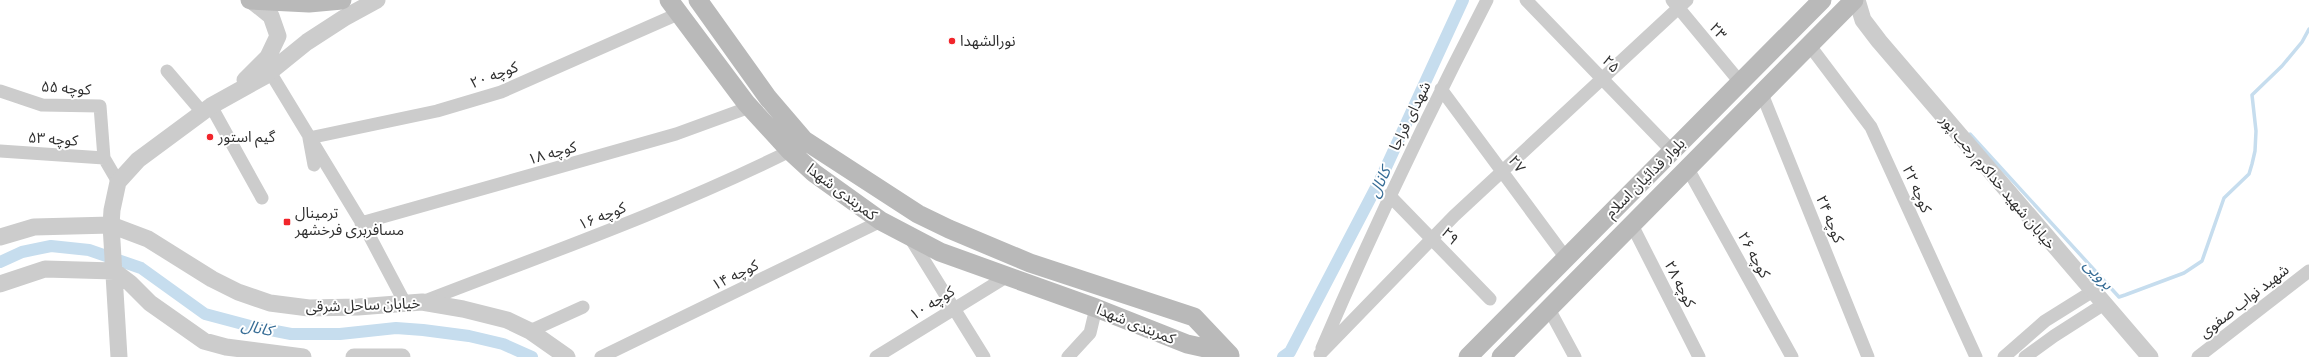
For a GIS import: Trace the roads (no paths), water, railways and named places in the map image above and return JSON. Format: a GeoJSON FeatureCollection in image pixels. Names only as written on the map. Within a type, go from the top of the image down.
{"type":"FeatureCollection","features":[{"type":"Feature","properties":{"kind":"main road"},"geometry":{"type":"LineString","coordinates":[[250,0],[309,3],[342,0]]}},
{"type":"Feature","properties":{"kind":"main road","name":"کمربندی شهدا"},"geometry":{"type":"LineString","coordinates":[[698,0],[768,98],[804,140],[918,214],[949,229],[1030,263],[1194,317],[1230,355]]}},
{"type":"Feature","properties":{"kind":"main road","name":"بلوار فدائیان اسلام"},"geometry":{"type":"LineString","coordinates":[[1501,357],[1855,0]]}},
{"type":"Feature","properties":{"kind":"main road","name":"بلوار فدائیان اسلام"},"geometry":{"type":"LineString","coordinates":[[1468,357],[1740,82],[1814,3]]}},
{"type":"Feature","properties":{"kind":"main road","name":"کمربندی شهدا"},"geometry":{"type":"LineString","coordinates":[[675,6],[750,107],[790,151],[814,173],[881,221],[940,252],[1006,277],[1096,308],[1187,344],[1230,355]]}},
{"type":"Feature","properties":{"kind":"street"},"geometry":{"type":"LineString","coordinates":[[230,94],[268,57],[278,36],[271,16],[250,0]]}},
{"type":"Feature","properties":{"kind":"street"},"geometry":{"type":"LineString","coordinates":[[119,357],[112,231],[118,182],[138,160],[206,109],[270,72],[307,42],[344,18],[377,0]]}},
{"type":"Feature","properties":{"kind":"street","name":"شهدای فراجا"},"geometry":{"type":"LineString","coordinates":[[1318,355],[1390,195],[1441,89],[1487,0]]}},
{"type":"Feature","properties":{"kind":"street","name":"۲۵"},"geometry":{"type":"LineString","coordinates":[[1526,0],[1672,151]]}},
{"type":"Feature","properties":{"kind":"street","name":"خیابان شهید خداکرم رجب پور"},"geometry":{"type":"LineString","coordinates":[[1855,0],[1863,20],[1879,41],[2150,357]]}},
{"type":"Feature","properties":{"kind":"street"},"geometry":{"type":"LineString","coordinates":[[1318,355],[1502,171],[1602,79],[1679,3]]}},
{"type":"Feature","properties":{"kind":"street","name":"۲۳"},"geometry":{"type":"LineString","coordinates":[[1679,3],[1740,82]]}},
{"type":"Feature","properties":{"kind":"street","name":"کوچه ۲۰"},"geometry":{"type":"LineString","coordinates":[[309,138],[437,111],[501,92],[675,6]]}},
{"type":"Feature","properties":{"kind":"street","name":"کوچه ۲۲"},"geometry":{"type":"LineString","coordinates":[[1810,46],[1871,127],[1976,357]]}},
{"type":"Feature","properties":{"kind":"street"},"geometry":{"type":"LineString","coordinates":[[167,71],[206,109],[262,198]]}},
{"type":"Feature","properties":{"kind":"street"},"geometry":{"type":"LineString","coordinates":[[270,72],[361,223],[405,303]]}},
{"type":"Feature","properties":{"kind":"street","name":"۲۷"},"geometry":{"type":"LineString","coordinates":[[1441,89],[1566,258]]}},
{"type":"Feature","properties":{"kind":"street","name":"کوچه ۵۵"},"geometry":{"type":"LineString","coordinates":[[0,92],[42,104],[100,106],[104,158],[118,182]]}},
{"type":"Feature","properties":{"kind":"street","name":"کوچه ۲۴"},"geometry":{"type":"LineString","coordinates":[[1762,94],[1868,357]]}},
{"type":"Feature","properties":{"kind":"street","name":"کوچه ۱۸"},"geometry":{"type":"LineString","coordinates":[[361,223],[676,134],[750,107]]}},
{"type":"Feature","properties":{"kind":"street"},"geometry":{"type":"LineString","coordinates":[[309,138],[314,165]]}},
{"type":"Feature","properties":{"kind":"street","name":"کوچه ۱۶"},"geometry":{"type":"LineString","coordinates":[[422,302],[553,253],[729,181],[790,151]]}},
{"type":"Feature","properties":{"kind":"street","name":"کوچه ۵۳"},"geometry":{"type":"LineString","coordinates":[[0,152],[104,158]]}},
{"type":"Feature","properties":{"kind":"street","name":"کوچه ۲۶"},"geometry":{"type":"LineString","coordinates":[[1688,169],[1792,357]]}},
{"type":"Feature","properties":{"kind":"street","name":"۲۹"},"geometry":{"type":"LineString","coordinates":[[1390,195],[1490,299]]}},
{"type":"Feature","properties":{"kind":"street","name":"کوچه ۱۴"},"geometry":{"type":"LineString","coordinates":[[601,357],[881,221]]}},
{"type":"Feature","properties":{"kind":"street","name":"کوچه ۲۸"},"geometry":{"type":"LineString","coordinates":[[1632,225],[1699,357]]}},
{"type":"Feature","properties":{"kind":"street","name":"خیابان ساحل شرقی"},"geometry":{"type":"LineString","coordinates":[[0,237],[34,227],[112,231],[148,238],[212,279],[238,292],[270,303],[309,308],[358,307],[422,302],[507,320],[530,331],[567,357]]}},
{"type":"Feature","properties":{"kind":"street"},"geometry":{"type":"LineString","coordinates":[[908,236],[984,357]]}},
{"type":"Feature","properties":{"kind":"street"},"geometry":{"type":"LineString","coordinates":[[0,284],[45,269],[114,272],[130,283],[150,303],[204,341],[226,347],[303,357]]}},
{"type":"Feature","properties":{"kind":"street","name":"شهید نواب صفوی"},"geometry":{"type":"LineString","coordinates":[[2198,357],[2309,271]]}},
{"type":"Feature","properties":{"kind":"street","name":"کوچه ۱۰"},"geometry":{"type":"LineString","coordinates":[[876,357],[1006,277]]}},
{"type":"Feature","properties":{"kind":"street"},"geometry":{"type":"LineString","coordinates":[[2004,357],[2045,321],[2093,291]]}},
{"type":"Feature","properties":{"kind":"street"},"geometry":{"type":"LineString","coordinates":[[2026,357],[2054,336],[2104,304]]}},
{"type":"Feature","properties":{"kind":"street"},"geometry":{"type":"LineString","coordinates":[[530,331],[583,307]]}},
{"type":"Feature","properties":{"kind":"street"},"geometry":{"type":"LineString","coordinates":[[1068,357],[1090,333],[1096,308]]}},
{"type":"Feature","properties":{"kind":"street"},"geometry":{"type":"LineString","coordinates":[[1549,309],[1575,357]]}},
{"type":"Feature","properties":{"kind":"street"},"geometry":{"type":"LineString","coordinates":[[1200,357],[1230,355]]}},
{"type":"Feature","properties":{"kind":"street"},"geometry":{"type":"LineString","coordinates":[[354,357],[402,357]]}},
{"type":"Feature","properties":{"kind":"waterway","name":"کانال"},"geometry":{"type":"LineString","coordinates":[[1283,357],[1290,352],[1382,176],[1463,0]]}},
{"type":"Feature","properties":{"kind":"waterway","name":"برویی"},"geometry":{"type":"LineString","coordinates":[[1970,134],[2119,297],[2184,273],[2202,261],[2224,198],[2249,174],[2255,151],[2256,131],[2252,95],[2282,66],[2302,42],[2309,29]]}},
{"type":"Feature","properties":{"kind":"waterway","name":"کانال"},"geometry":{"type":"LineString","coordinates":[[0,262],[22,252],[51,246],[89,250],[141,268],[205,314],[254,327],[291,334],[340,334],[396,328],[423,330],[469,336],[503,344],[532,357]]}},
{"type":"Feature","properties":{"kind":"place","name":"نورالشهدا"},"geometry":{"type":"Point","coordinates":[952,41]}},
{"type":"Feature","properties":{"kind":"place","name":"گیم استور"},"geometry":{"type":"Point","coordinates":[210,137]}},
{"type":"Feature","properties":{"kind":"place","name":"ترمینال مسافربری فرخشهر"},"geometry":{"type":"Point","coordinates":[287,222]}}]}
